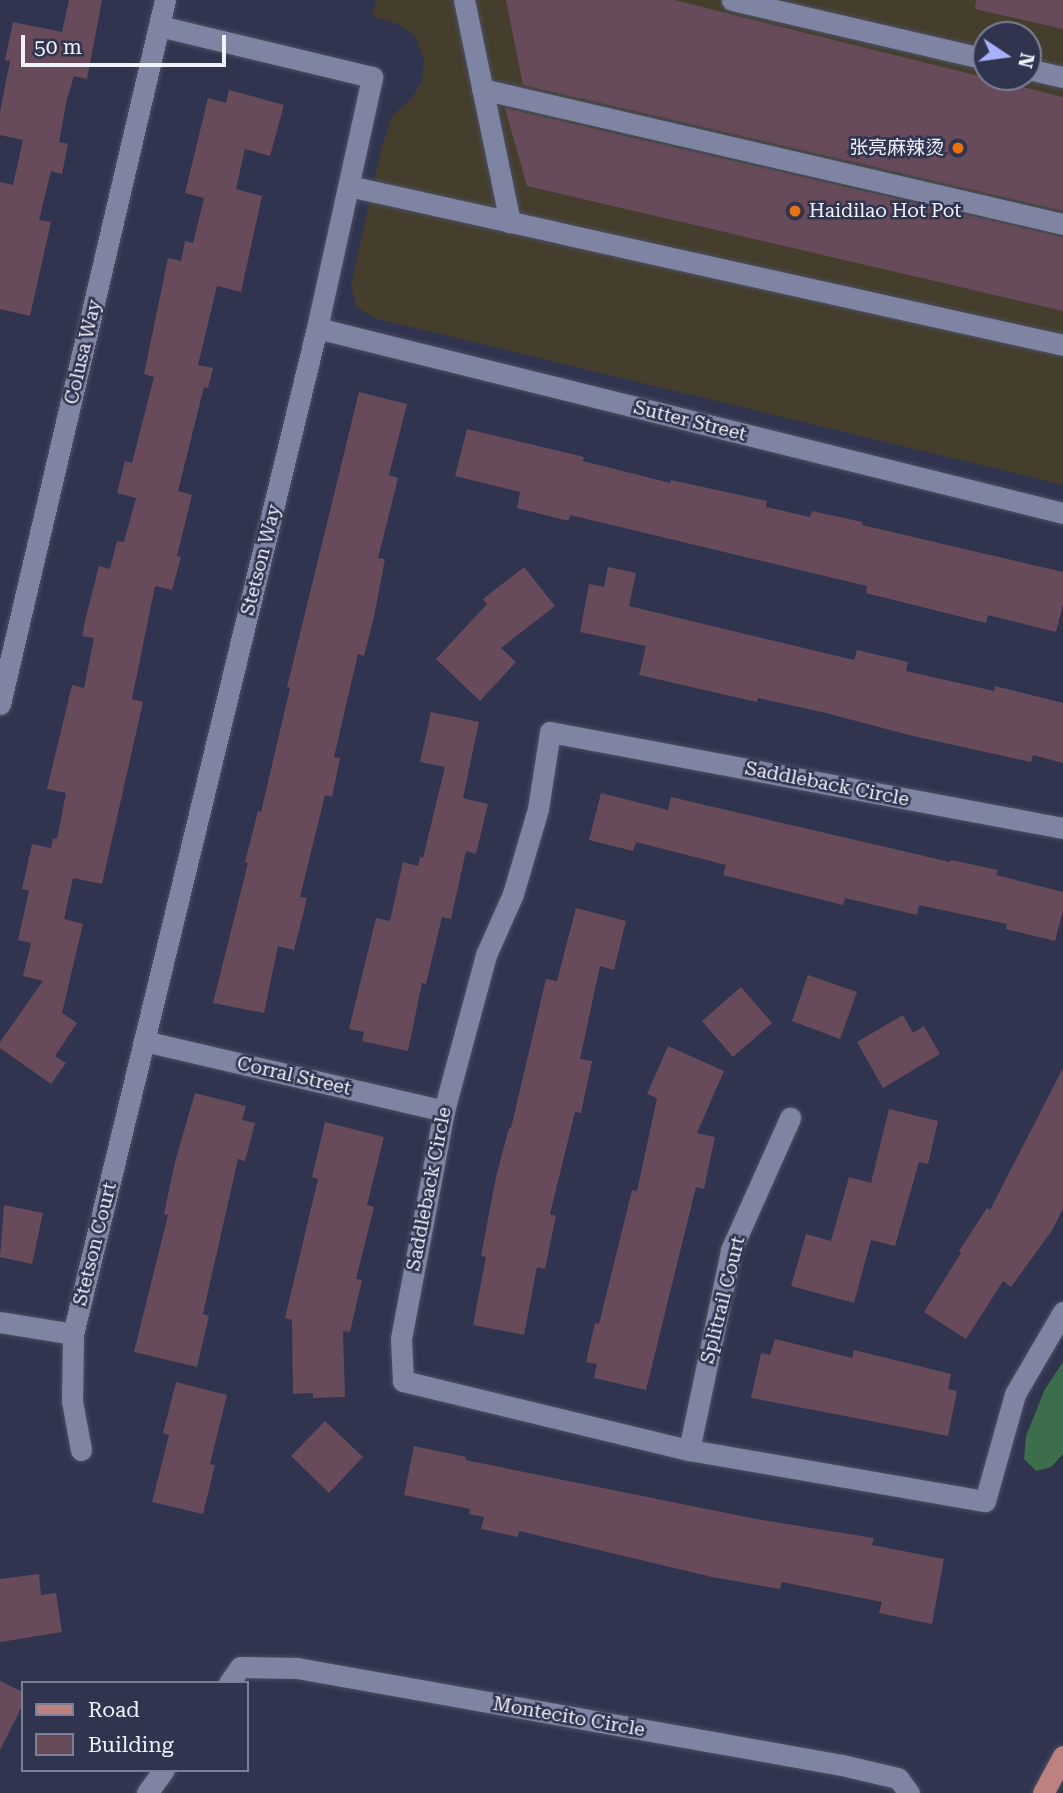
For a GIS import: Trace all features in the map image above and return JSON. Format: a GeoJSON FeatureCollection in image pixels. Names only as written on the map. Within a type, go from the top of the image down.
{"type":"FeatureCollection","features":[{"type":"Feature","properties":{"kind":"main road"},"geometry":{"type":"LineString","coordinates":[[1043,1793],[1063,1756]]}},
{"type":"Feature","properties":{"kind":"street","name":"Colusa Way"},"geometry":{"type":"LineString","coordinates":[[0,704],[6,657],[165,0]]}},
{"type":"Feature","properties":{"kind":"street"},"geometry":{"type":"LineString","coordinates":[[464,0],[510,222]]}},
{"type":"Feature","properties":{"kind":"street"},"geometry":{"type":"LineString","coordinates":[[733,0],[972,56]]}},
{"type":"Feature","properties":{"kind":"street","name":"Stetson Way"},"geometry":{"type":"LineString","coordinates":[[144,1041],[317,328],[372,77],[159,26]]}},
{"type":"Feature","properties":{"kind":"street"},"geometry":{"type":"LineString","coordinates":[[1042,72],[1063,77]]}},
{"type":"Feature","properties":{"kind":"street"},"geometry":{"type":"LineString","coordinates":[[482,89],[1063,224]]}},
{"type":"Feature","properties":{"kind":"street"},"geometry":{"type":"LineString","coordinates":[[349,186],[1063,345]]}},
{"type":"Feature","properties":{"kind":"street","name":"Sutter Street"},"geometry":{"type":"LineString","coordinates":[[317,328],[1063,513]]}},
{"type":"Feature","properties":{"kind":"street","name":"Saddleback Circle"},"geometry":{"type":"LineString","coordinates":[[1063,828],[550,732],[538,809],[513,894],[486,955],[444,1111],[401,1339],[403,1381],[688,1450],[985,1501],[1015,1394],[1063,1312]]}},
{"type":"Feature","properties":{"kind":"street","name":"Corral Street"},"geometry":{"type":"LineString","coordinates":[[144,1041],[444,1111]]}},
{"type":"Feature","properties":{"kind":"street","name":"Stetson Court"},"geometry":{"type":"LineString","coordinates":[[81,1450],[72,1401],[73,1334],[144,1041]]}},
{"type":"Feature","properties":{"kind":"street","name":"Splitrail Court"},"geometry":{"type":"LineString","coordinates":[[688,1450],[732,1250],[790,1118]]}},
{"type":"Feature","properties":{"kind":"street"},"geometry":{"type":"LineString","coordinates":[[0,1322],[73,1334]]}},
{"type":"Feature","properties":{"kind":"street","name":"Montecito Circle"},"geometry":{"type":"LineString","coordinates":[[230,1681],[240,1667],[297,1668],[842,1765],[898,1778],[909,1793]]}},
{"type":"Feature","properties":{"kind":"street"},"geometry":{"type":"LineString","coordinates":[[147,1793],[162,1772]]}},
{"type":"Feature","properties":{"kind":"shaded area"},"geometry":{"type":"Polygon","coordinates":[[[376,0],[1063,0],[1063,485],[374,318],[357,307],[351,285],[382,146],[392,116],[411,99],[422,82],[424,59],[415,35],[395,23],[372,16],[376,0]]]}},
{"type":"Feature","properties":{"kind":"green space"},"geometry":{"type":"Polygon","coordinates":[[[1063,1362],[1063,1454],[1051,1467],[1036,1471],[1024,1459],[1026,1436],[1045,1389],[1063,1362]]]}},
{"type":"Feature","properties":{"kind":"building"},"geometry":{"type":"Polygon","coordinates":[[[69,0],[102,0],[87,79],[74,76],[67,99],[59,142],[68,144],[62,174],[51,171],[39,220],[51,222],[30,316],[0,309],[0,182],[13,185],[23,140],[0,135],[0,112],[10,61],[5,60],[13,22],[62,32],[69,0]]]}},
{"type":"Feature","properties":{"kind":"building","name":"张亮麻辣烫"},"geometry":{"type":"Polygon","coordinates":[[[506,0],[674,0],[972,74],[972,91],[1039,91],[1063,97],[1063,211],[523,85],[506,0]]]}},
{"type":"Feature","properties":{"kind":"building"},"geometry":{"type":"Polygon","coordinates":[[[976,0],[1063,0],[1063,29],[1042,24],[1042,21],[1028,21],[975,9],[976,0]]]}},
{"type":"Feature","properties":{"kind":"building"},"geometry":{"type":"Polygon","coordinates":[[[229,90],[284,105],[270,156],[245,149],[236,189],[262,196],[241,292],[217,286],[198,365],[213,368],[208,388],[204,387],[178,491],[192,495],[177,556],[181,557],[172,590],[155,586],[132,699],[143,702],[102,884],[73,878],[64,919],[83,924],[62,1013],[77,1023],[55,1056],[66,1063],[51,1084],[0,1048],[0,1042],[43,981],[23,976],[31,943],[18,940],[29,891],[22,889],[32,844],[51,848],[53,838],[57,839],[66,793],[47,789],[72,685],[84,688],[94,638],[82,636],[99,566],[110,569],[117,541],[124,542],[136,498],[117,493],[125,461],[132,463],[154,377],[144,374],[168,258],[181,261],[185,241],[193,243],[204,198],[185,193],[208,98],[226,103],[229,90]]]}},
{"type":"Feature","properties":{"kind":"building","name":"Haidilao Hot Pot"},"geometry":{"type":"Polygon","coordinates":[[[505,108],[1063,237],[1063,311],[527,186],[505,108]]]}},
{"type":"Feature","properties":{"kind":"building"},"geometry":{"type":"Polygon","coordinates":[[[359,392],[407,404],[389,475],[398,478],[378,558],[385,559],[374,617],[364,656],[358,654],[334,757],[340,758],[332,797],[325,795],[300,897],[307,898],[294,950],[278,946],[264,1013],[213,1003],[248,863],[245,862],[258,811],[261,812],[290,688],[287,687],[359,392]]]}},
{"type":"Feature","properties":{"kind":"building"},"geometry":{"type":"Polygon","coordinates":[[[467,429],[584,457],[583,461],[670,483],[671,480],[767,501],[766,507],[810,517],[812,511],[1063,572],[1063,604],[1056,632],[988,615],[986,623],[866,593],[867,586],[570,515],[569,521],[517,508],[520,492],[455,476],[467,429]]]}},
{"type":"Feature","properties":{"kind":"building"},"geometry":{"type":"Polygon","coordinates":[[[524,567],[555,606],[501,648],[516,662],[480,701],[436,659],[487,604],[483,599],[524,567]]]}},
{"type":"Feature","properties":{"kind":"building"},"geometry":{"type":"Polygon","coordinates":[[[608,567],[636,573],[629,606],[854,660],[857,650],[908,662],[906,671],[994,691],[995,686],[1063,703],[1063,763],[1033,755],[1031,762],[913,736],[826,713],[758,698],[757,702],[639,675],[646,646],[580,632],[589,584],[604,587],[608,567]]]}},
{"type":"Feature","properties":{"kind":"building"},"geometry":{"type":"Polygon","coordinates":[[[431,712],[479,722],[463,798],[488,804],[476,854],[466,851],[451,919],[442,917],[426,984],[422,983],[408,1051],[362,1041],[364,1032],[349,1029],[376,918],[390,921],[403,862],[418,866],[420,857],[423,858],[445,767],[420,762],[431,712]]]}},
{"type":"Feature","properties":{"kind":"building"},"geometry":{"type":"Polygon","coordinates":[[[601,793],[668,810],[671,797],[950,862],[951,860],[998,870],[996,875],[1063,892],[1063,910],[1055,941],[1006,929],[1007,924],[919,905],[917,915],[845,898],[843,905],[723,875],[726,865],[636,842],[633,851],[589,840],[601,793]]]}},
{"type":"Feature","properties":{"kind":"building"},"geometry":{"type":"Polygon","coordinates":[[[576,908],[626,921],[614,970],[600,966],[580,1059],[592,1061],[581,1113],[575,1112],[550,1214],[556,1216],[545,1269],[537,1267],[524,1335],[473,1325],[486,1257],[481,1256],[496,1177],[511,1128],[546,979],[557,981],[576,908]]]}},
{"type":"Feature","properties":{"kind":"building"},"geometry":{"type":"Polygon","coordinates":[[[808,975],[857,992],[840,1039],[792,1021],[808,975]]]}},
{"type":"Feature","properties":{"kind":"building"},"geometry":{"type":"Polygon","coordinates":[[[741,987],[772,1023],[733,1057],[702,1021],[741,987]]]}},
{"type":"Feature","properties":{"kind":"building"},"geometry":{"type":"Polygon","coordinates":[[[903,1015],[913,1033],[924,1026],[940,1054],[883,1088],[857,1042],[903,1015]]]}},
{"type":"Feature","properties":{"kind":"building"},"geometry":{"type":"Polygon","coordinates":[[[668,1046],[724,1071],[697,1133],[715,1137],[704,1189],[696,1187],[646,1390],[594,1378],[597,1364],[586,1362],[595,1323],[599,1324],[632,1190],[637,1191],[657,1098],[647,1094],[668,1046]]]}},
{"type":"Feature","properties":{"kind":"building"},"geometry":{"type":"Polygon","coordinates":[[[1063,1068],[1063,1208],[1053,1229],[1011,1287],[1003,1281],[966,1339],[924,1312],[961,1253],[959,1251],[987,1208],[990,1210],[1063,1068]]]}},
{"type":"Feature","properties":{"kind":"building"},"geometry":{"type":"Polygon","coordinates":[[[195,1093],[246,1106],[242,1120],[255,1123],[245,1161],[238,1159],[203,1314],[209,1316],[197,1367],[134,1352],[168,1215],[164,1214],[175,1162],[195,1093]]]}},
{"type":"Feature","properties":{"kind":"building"},"geometry":{"type":"Polygon","coordinates":[[[889,1109],[938,1121],[928,1164],[919,1162],[895,1246],[871,1240],[854,1303],[791,1286],[806,1234],[831,1241],[849,1177],[871,1183],[889,1109]]]}},
{"type":"Feature","properties":{"kind":"building"},"geometry":{"type":"Polygon","coordinates":[[[325,1122],[384,1137],[367,1205],[374,1207],[356,1279],[362,1280],[350,1332],[343,1331],[345,1397],[313,1398],[313,1393],[293,1394],[292,1320],[285,1318],[318,1179],[312,1177],[325,1122]]]}},
{"type":"Feature","properties":{"kind":"building"},"geometry":{"type":"Polygon","coordinates":[[[4,1205],[43,1213],[32,1264],[0,1257],[4,1205]]]}},
{"type":"Feature","properties":{"kind":"building"},"geometry":{"type":"Polygon","coordinates":[[[775,1339],[852,1358],[854,1350],[951,1374],[948,1389],[957,1391],[948,1436],[751,1398],[761,1353],[770,1355],[775,1339]]]}},
{"type":"Feature","properties":{"kind":"building"},"geometry":{"type":"Polygon","coordinates":[[[176,1382],[227,1395],[210,1464],[215,1465],[203,1514],[152,1502],[169,1435],[163,1433],[176,1382]]]}},
{"type":"Feature","properties":{"kind":"building"},"geometry":{"type":"Polygon","coordinates":[[[325,1421],[363,1457],[329,1493],[291,1456],[325,1421]]]}},
{"type":"Feature","properties":{"kind":"building"},"geometry":{"type":"Polygon","coordinates":[[[414,1446],[466,1457],[465,1460],[756,1519],[874,1538],[872,1545],[944,1559],[932,1624],[879,1613],[882,1602],[782,1582],[780,1589],[712,1577],[519,1531],[518,1537],[481,1529],[484,1517],[469,1514],[470,1509],[404,1495],[414,1446]]]}},
{"type":"Feature","properties":{"kind":"building"},"geometry":{"type":"Polygon","coordinates":[[[39,1574],[41,1595],[56,1593],[62,1632],[0,1642],[0,1579],[39,1574]]]}},
{"type":"Feature","properties":{"kind":"building"},"geometry":{"type":"Polygon","coordinates":[[[0,1681],[21,1691],[21,1708],[0,1750],[0,1681]]]}},
{"type":"Feature","properties":{"kind":"place","name":"张亮麻辣烫"},"geometry":{"type":"Point","coordinates":[958,148]}},
{"type":"Feature","properties":{"kind":"place","name":"Haidilao Hot Pot"},"geometry":{"type":"Point","coordinates":[795,211]}}]}
